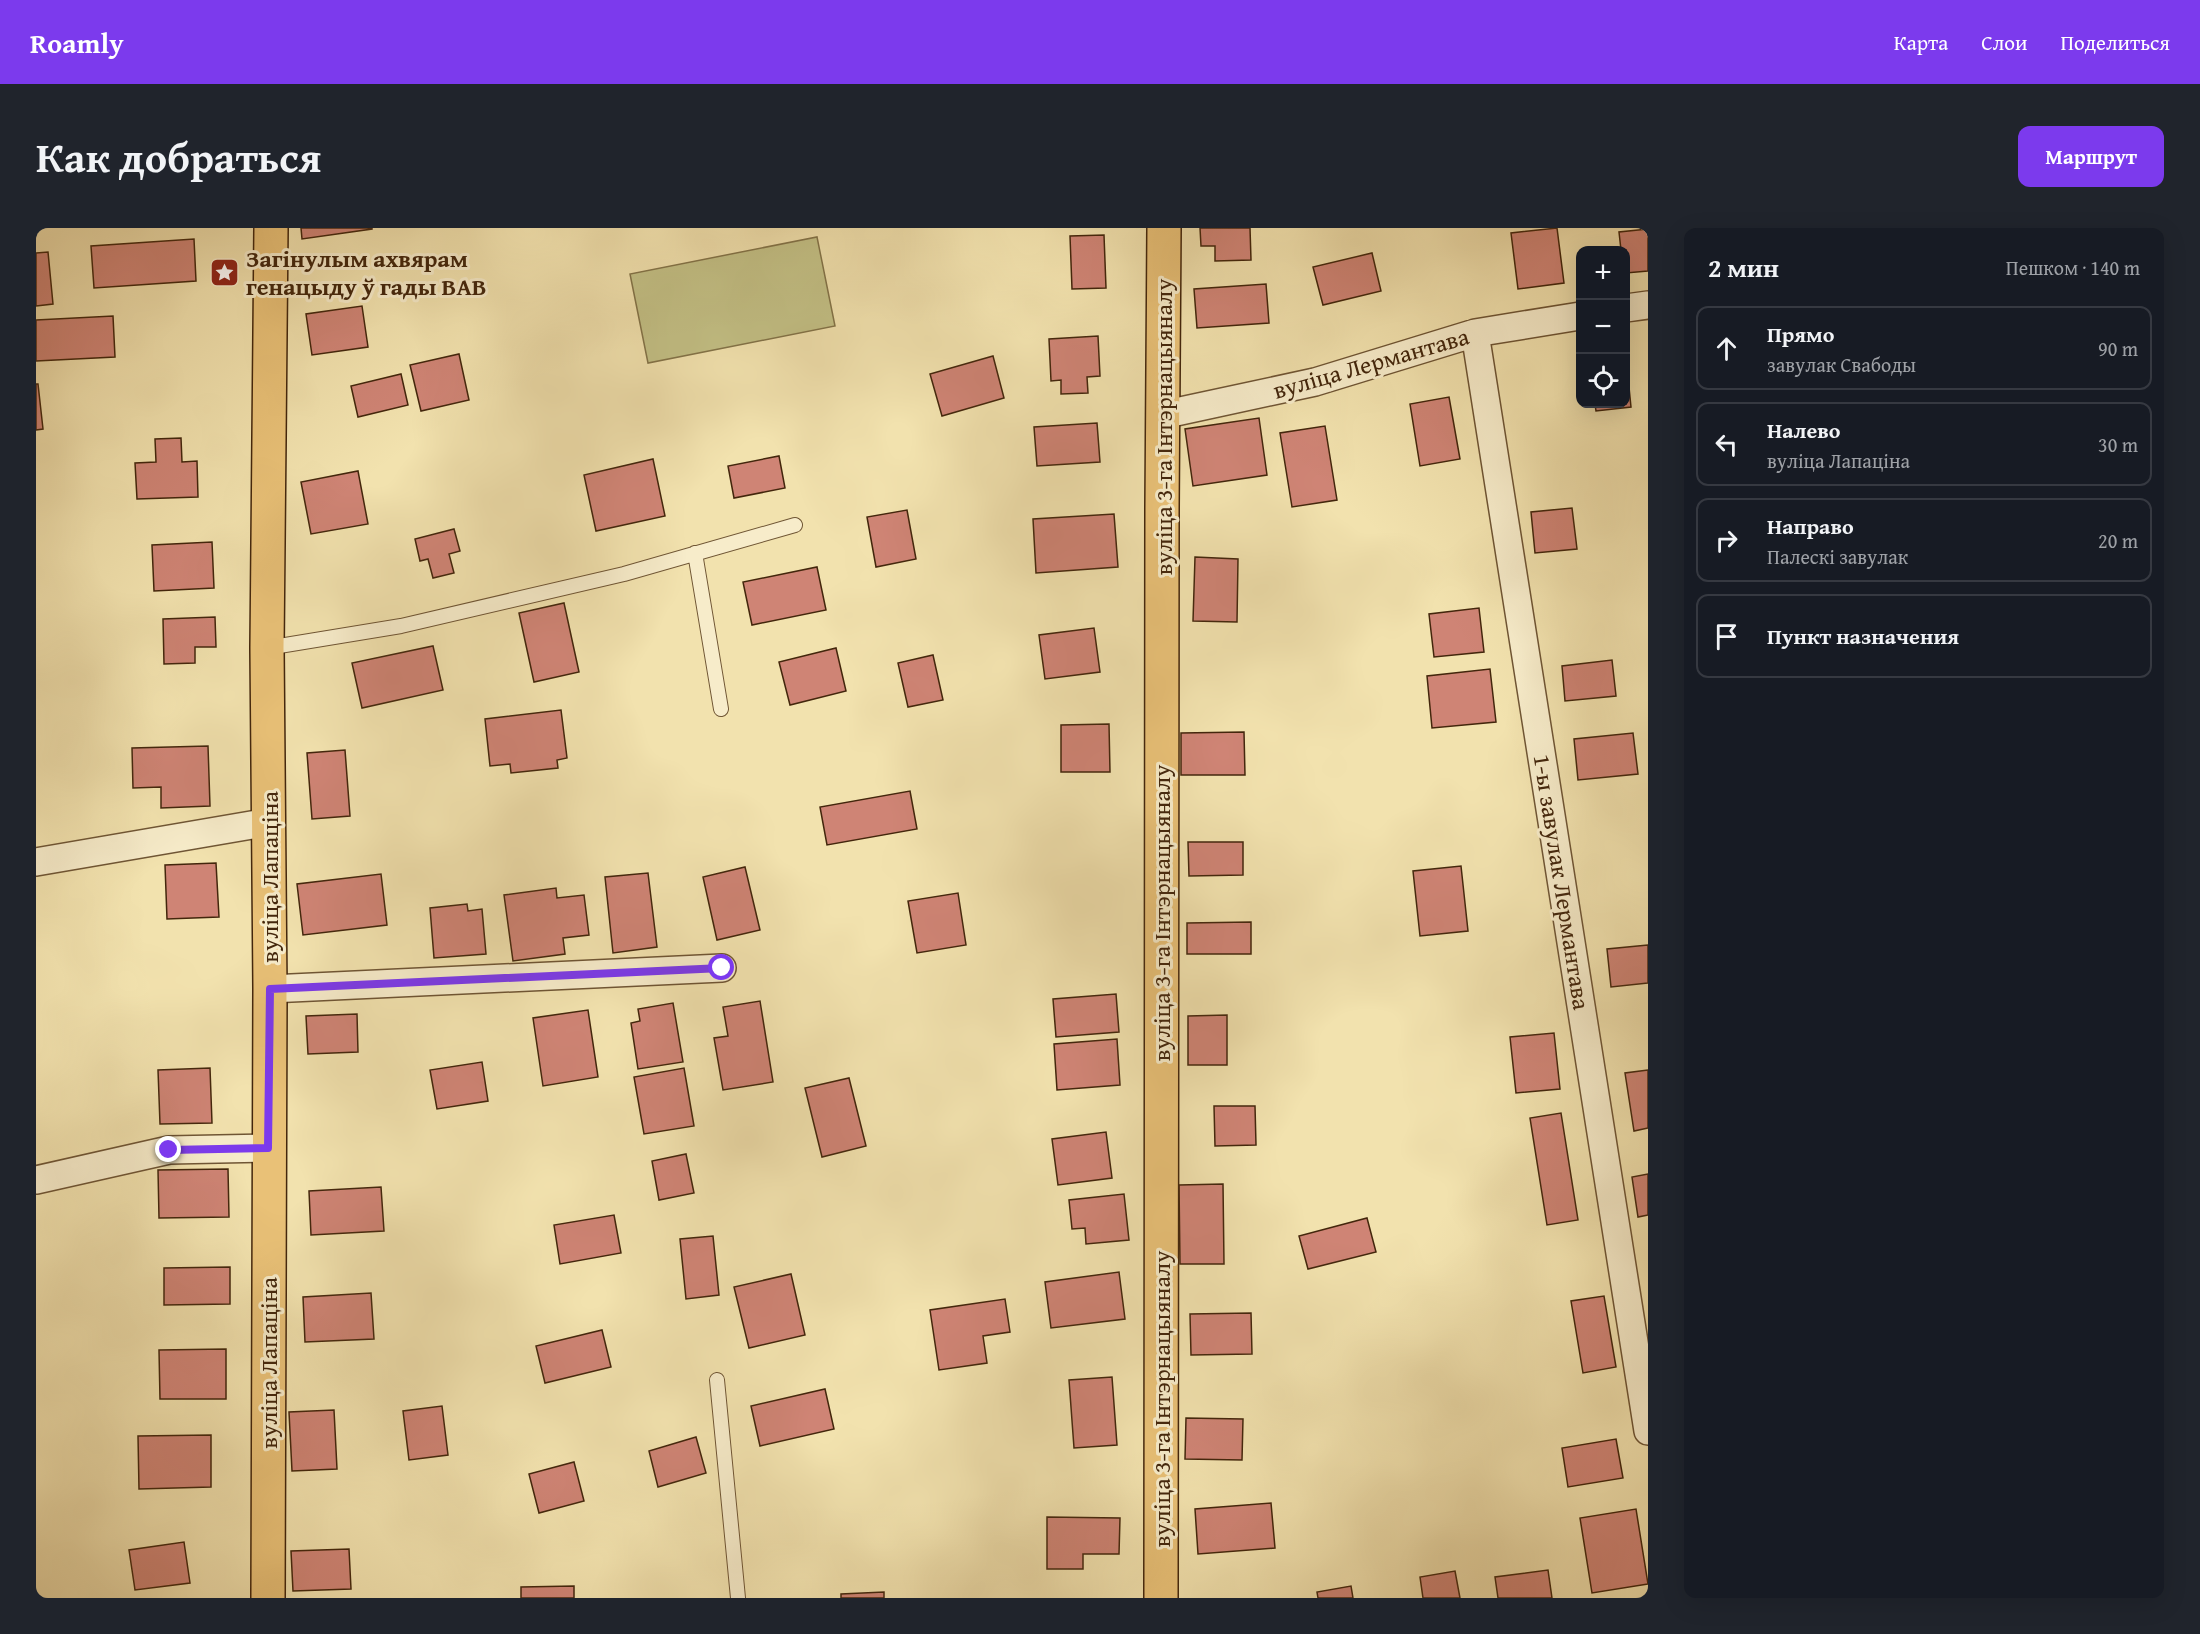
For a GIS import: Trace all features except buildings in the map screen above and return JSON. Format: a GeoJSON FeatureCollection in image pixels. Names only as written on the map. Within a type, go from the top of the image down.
{"type":"FeatureCollection","features":[{"type":"Feature","properties":{"kind":"main road","name":"вуліца Лапаціна"},"geometry":{"type":"LineString","coordinates":[[268,1598],[270,989],[267,648],[271,228]]}},
{"type":"Feature","properties":{"kind":"main road","name":"вуліца 3-га Інтэрнацыяналу"},"geometry":{"type":"LineString","coordinates":[[1161,1598],[1164,228]]}},
{"type":"Feature","properties":{"kind":"street"},"geometry":{"type":"LineString","coordinates":[[1630,307],[1648,304]]}},
{"type":"Feature","properties":{"kind":"street","name":"вуліца Лермантава"},"geometry":{"type":"LineString","coordinates":[[1162,415],[1315,382],[1475,333],[1576,316]]}},
{"type":"Feature","properties":{"kind":"street","name":"1-ы завулак Лермантава"},"geometry":{"type":"LineString","coordinates":[[1475,333],[1648,1431]]}},
{"type":"Feature","properties":{"kind":"street"},"geometry":{"type":"LineString","coordinates":[[36,862],[269,822]]}},
{"type":"Feature","properties":{"kind":"street"},"geometry":{"type":"LineString","coordinates":[[270,989],[722,968]]}},
{"type":"Feature","properties":{"kind":"street"},"geometry":{"type":"LineString","coordinates":[[36,1180],[169,1150],[268,1148]]}},
{"type":"Feature","properties":{"kind":"lane"},"geometry":{"type":"LineString","coordinates":[[267,648],[401,626],[624,574],[795,525]]}},
{"type":"Feature","properties":{"kind":"lane"},"geometry":{"type":"LineString","coordinates":[[694,553],[721,709]]}},
{"type":"Feature","properties":{"kind":"lane"},"geometry":{"type":"LineString","coordinates":[[717,1380],[738,1598]]}},
{"type":"Feature","properties":{"kind":"shaded area"},"geometry":{"type":"Polygon","coordinates":[[[817,237],[835,326],[648,363],[630,274],[817,237]]]}},
{"type":"Feature","properties":{"kind":"place","name":"Загінулым ахвярам генацыду ў гады ВАВ"},"geometry":{"type":"Point","coordinates":[225,272]}},
{"type":"Feature","properties":{"kind":"route"},"geometry":{"type":"LineString","coordinates":[[169,1150],[268,1148],[270,989],[722,968]]}}]}
